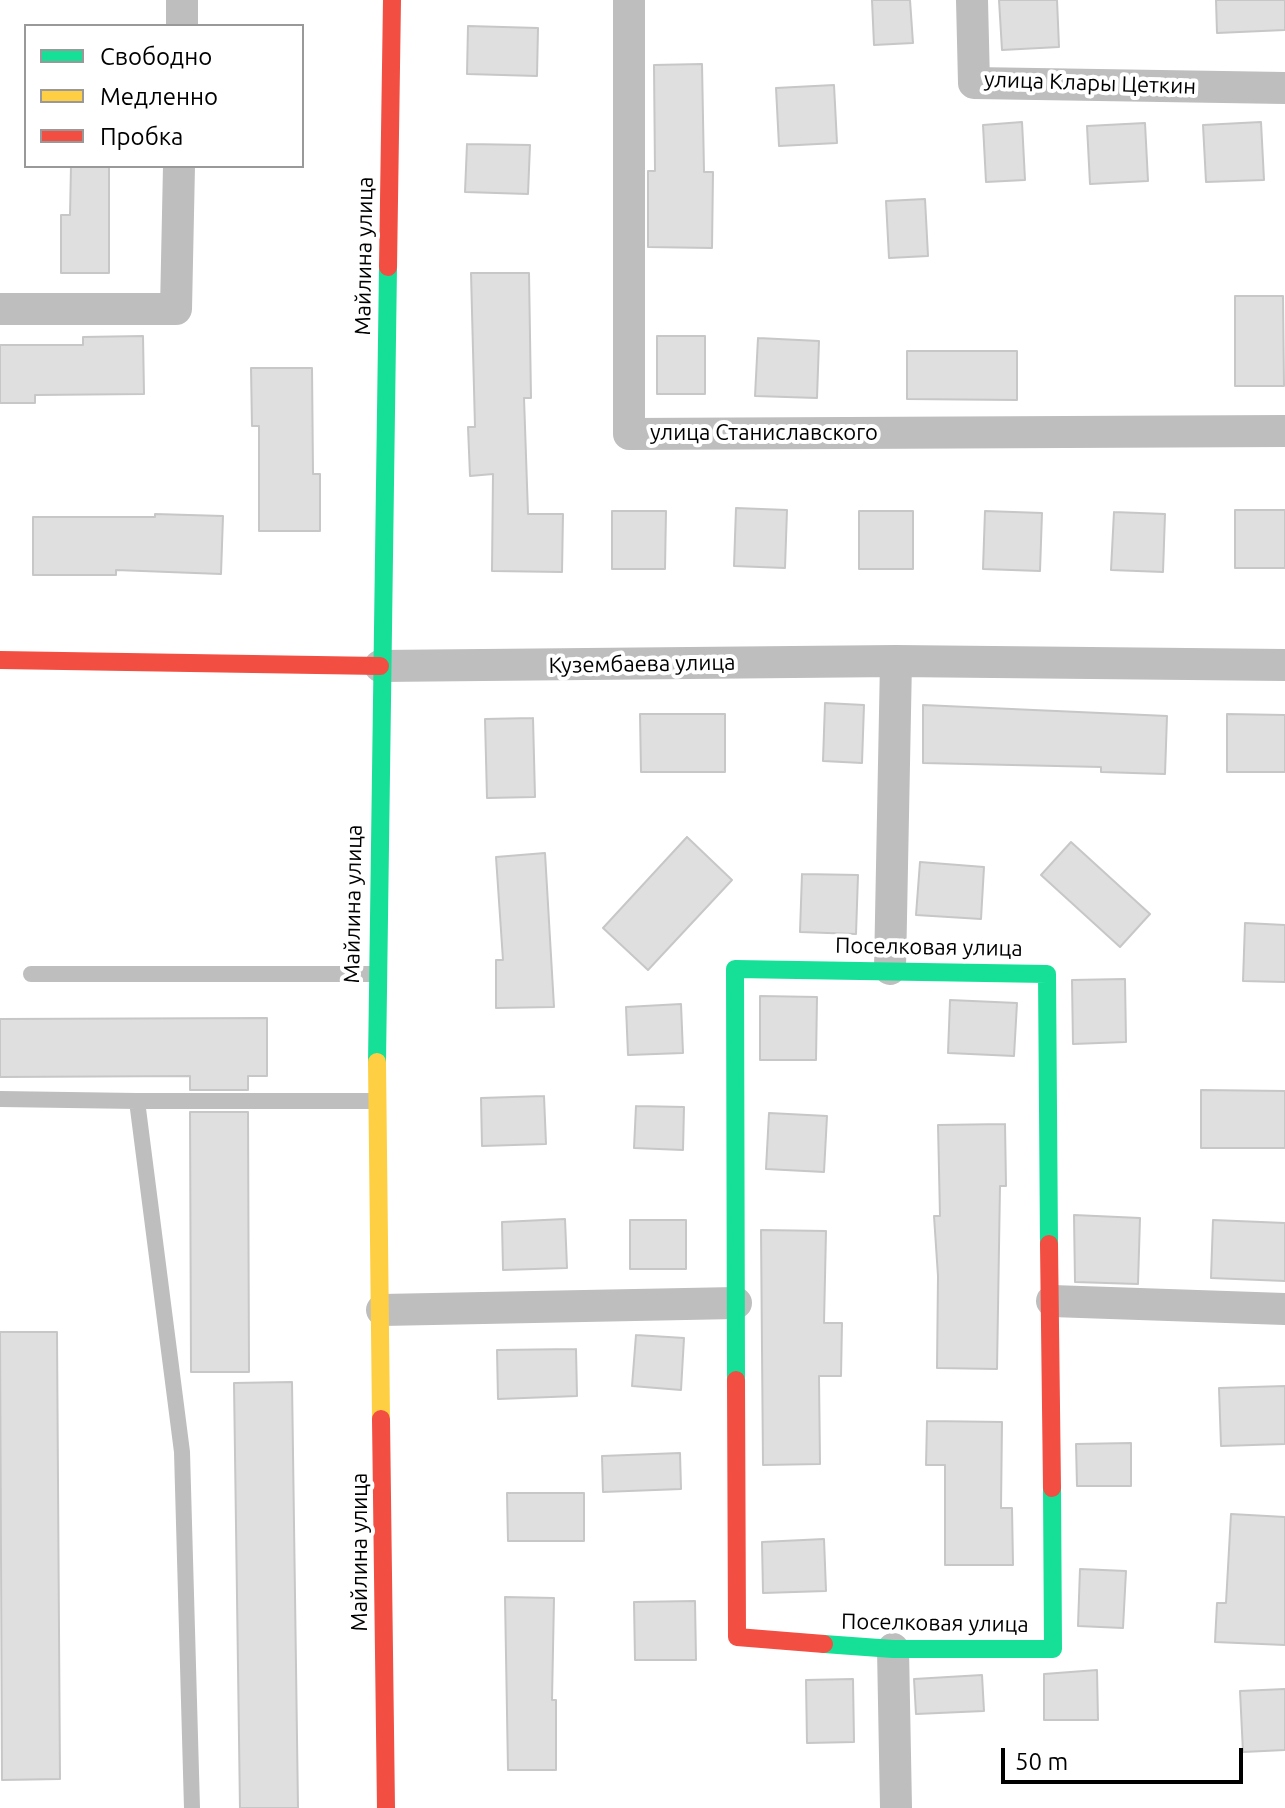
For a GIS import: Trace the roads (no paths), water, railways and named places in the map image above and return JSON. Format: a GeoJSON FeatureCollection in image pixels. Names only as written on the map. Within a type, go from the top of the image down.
{"type":"FeatureCollection","features":[{"type":"Feature","properties":{"kind":"street"},"geometry":{"type":"LineString","coordinates":[[182,0],[182,24]]}},
{"type":"Feature","properties":{"kind":"street","name":"Майлина улица"},"geometry":{"type":"LineString","coordinates":[[386,1808],[376,974],[392,0]]}},
{"type":"Feature","properties":{"kind":"street","name":"улица Станиславского"},"geometry":{"type":"LineString","coordinates":[[629,0],[629,434],[1285,431]]}},
{"type":"Feature","properties":{"kind":"street","name":"улица Клары Цеткин"},"geometry":{"type":"LineString","coordinates":[[972,0],[974,83],[1285,88]]}},
{"type":"Feature","properties":{"kind":"street"},"geometry":{"type":"LineString","coordinates":[[0,309],[176,309],[179,168]]}},
{"type":"Feature","properties":{"kind":"street","name":"Кузембаева улица"},"geometry":{"type":"LineString","coordinates":[[0,660],[380,666],[896,661],[1285,665]]}},
{"type":"Feature","properties":{"kind":"street"},"geometry":{"type":"LineString","coordinates":[[890,969],[896,661]]}},
{"type":"Feature","properties":{"kind":"street","name":"Поселковая улица"},"geometry":{"type":"LineString","coordinates":[[735,969],[890,969],[1047,974],[1053,1649],[893,1649],[737,1637],[735,969]]}},
{"type":"Feature","properties":{"kind":"street"},"geometry":{"type":"LineString","coordinates":[[1052,1301],[1285,1309]]}},
{"type":"Feature","properties":{"kind":"street"},"geometry":{"type":"LineString","coordinates":[[382,1310],[736,1303]]}},
{"type":"Feature","properties":{"kind":"street"},"geometry":{"type":"LineString","coordinates":[[893,1649],[896,1808]]}},
{"type":"Feature","properties":{"kind":"lane"},"geometry":{"type":"LineString","coordinates":[[31,974],[376,974]]}},
{"type":"Feature","properties":{"kind":"lane"},"geometry":{"type":"LineString","coordinates":[[0,1099],[378,1101]]}},
{"type":"Feature","properties":{"kind":"lane"},"geometry":{"type":"LineString","coordinates":[[137,1101],[182,1452],[192,1808]]}}]}
